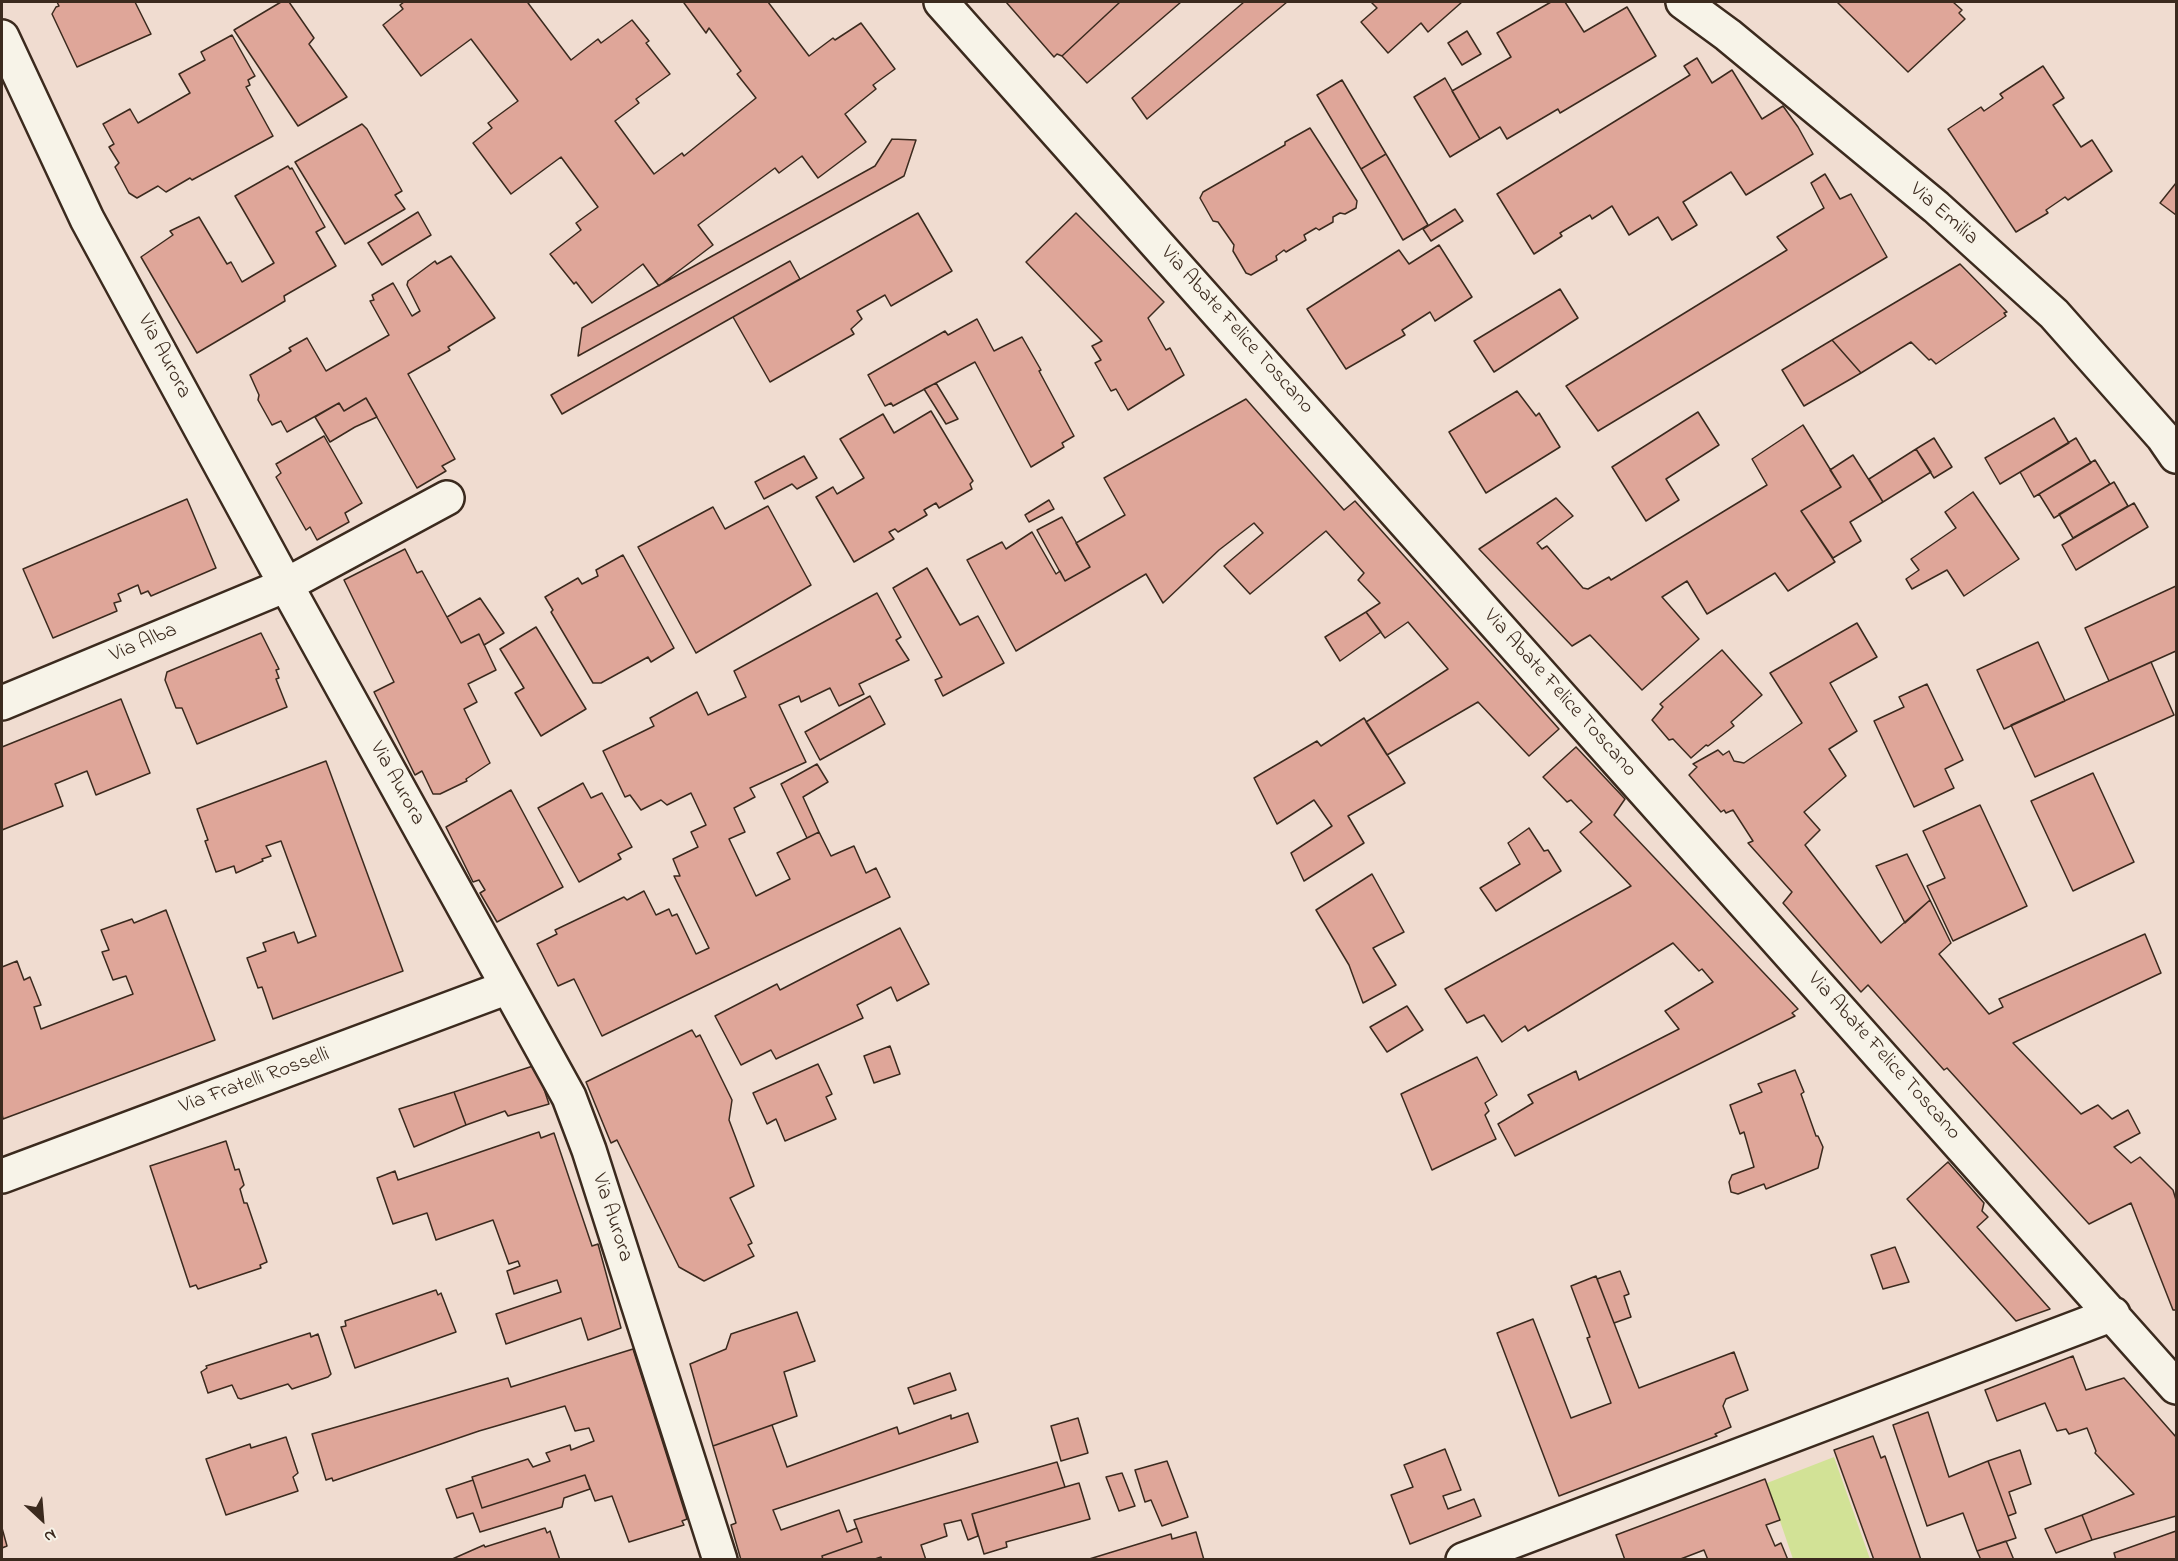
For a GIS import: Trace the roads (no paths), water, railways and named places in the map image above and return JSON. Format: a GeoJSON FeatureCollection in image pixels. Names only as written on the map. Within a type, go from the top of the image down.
{"type":"FeatureCollection","features":[{"type":"Feature","properties":{"kind":"street","name":"Via Abate Felice Toscano"},"geometry":{"type":"LineString","coordinates":[[941,2],[2176,1387]]}},
{"type":"Feature","properties":{"kind":"street","name":"Via Emilia"},"geometry":{"type":"LineString","coordinates":[[1683,2],[1728,35],[1936,207],[2054,314],[2163,437],[2176,456]]}},
{"type":"Feature","properties":{"kind":"street","name":"Via Aurora"},"geometry":{"type":"LineString","coordinates":[[2,37],[87,219],[569,1097],[589,1150],[720,1560]]}},
{"type":"Feature","properties":{"kind":"street","name":"Via Alba"},"geometry":{"type":"LineString","coordinates":[[2,703],[286,585],[447,498]]}},
{"type":"Feature","properties":{"kind":"street","name":"Via Fratelli Rosselli"},"geometry":{"type":"LineString","coordinates":[[2,1176],[508,987]]}},
{"type":"Feature","properties":{"kind":"street"},"geometry":{"type":"LineString","coordinates":[[1463,1560],[2113,1314]]}}]}
